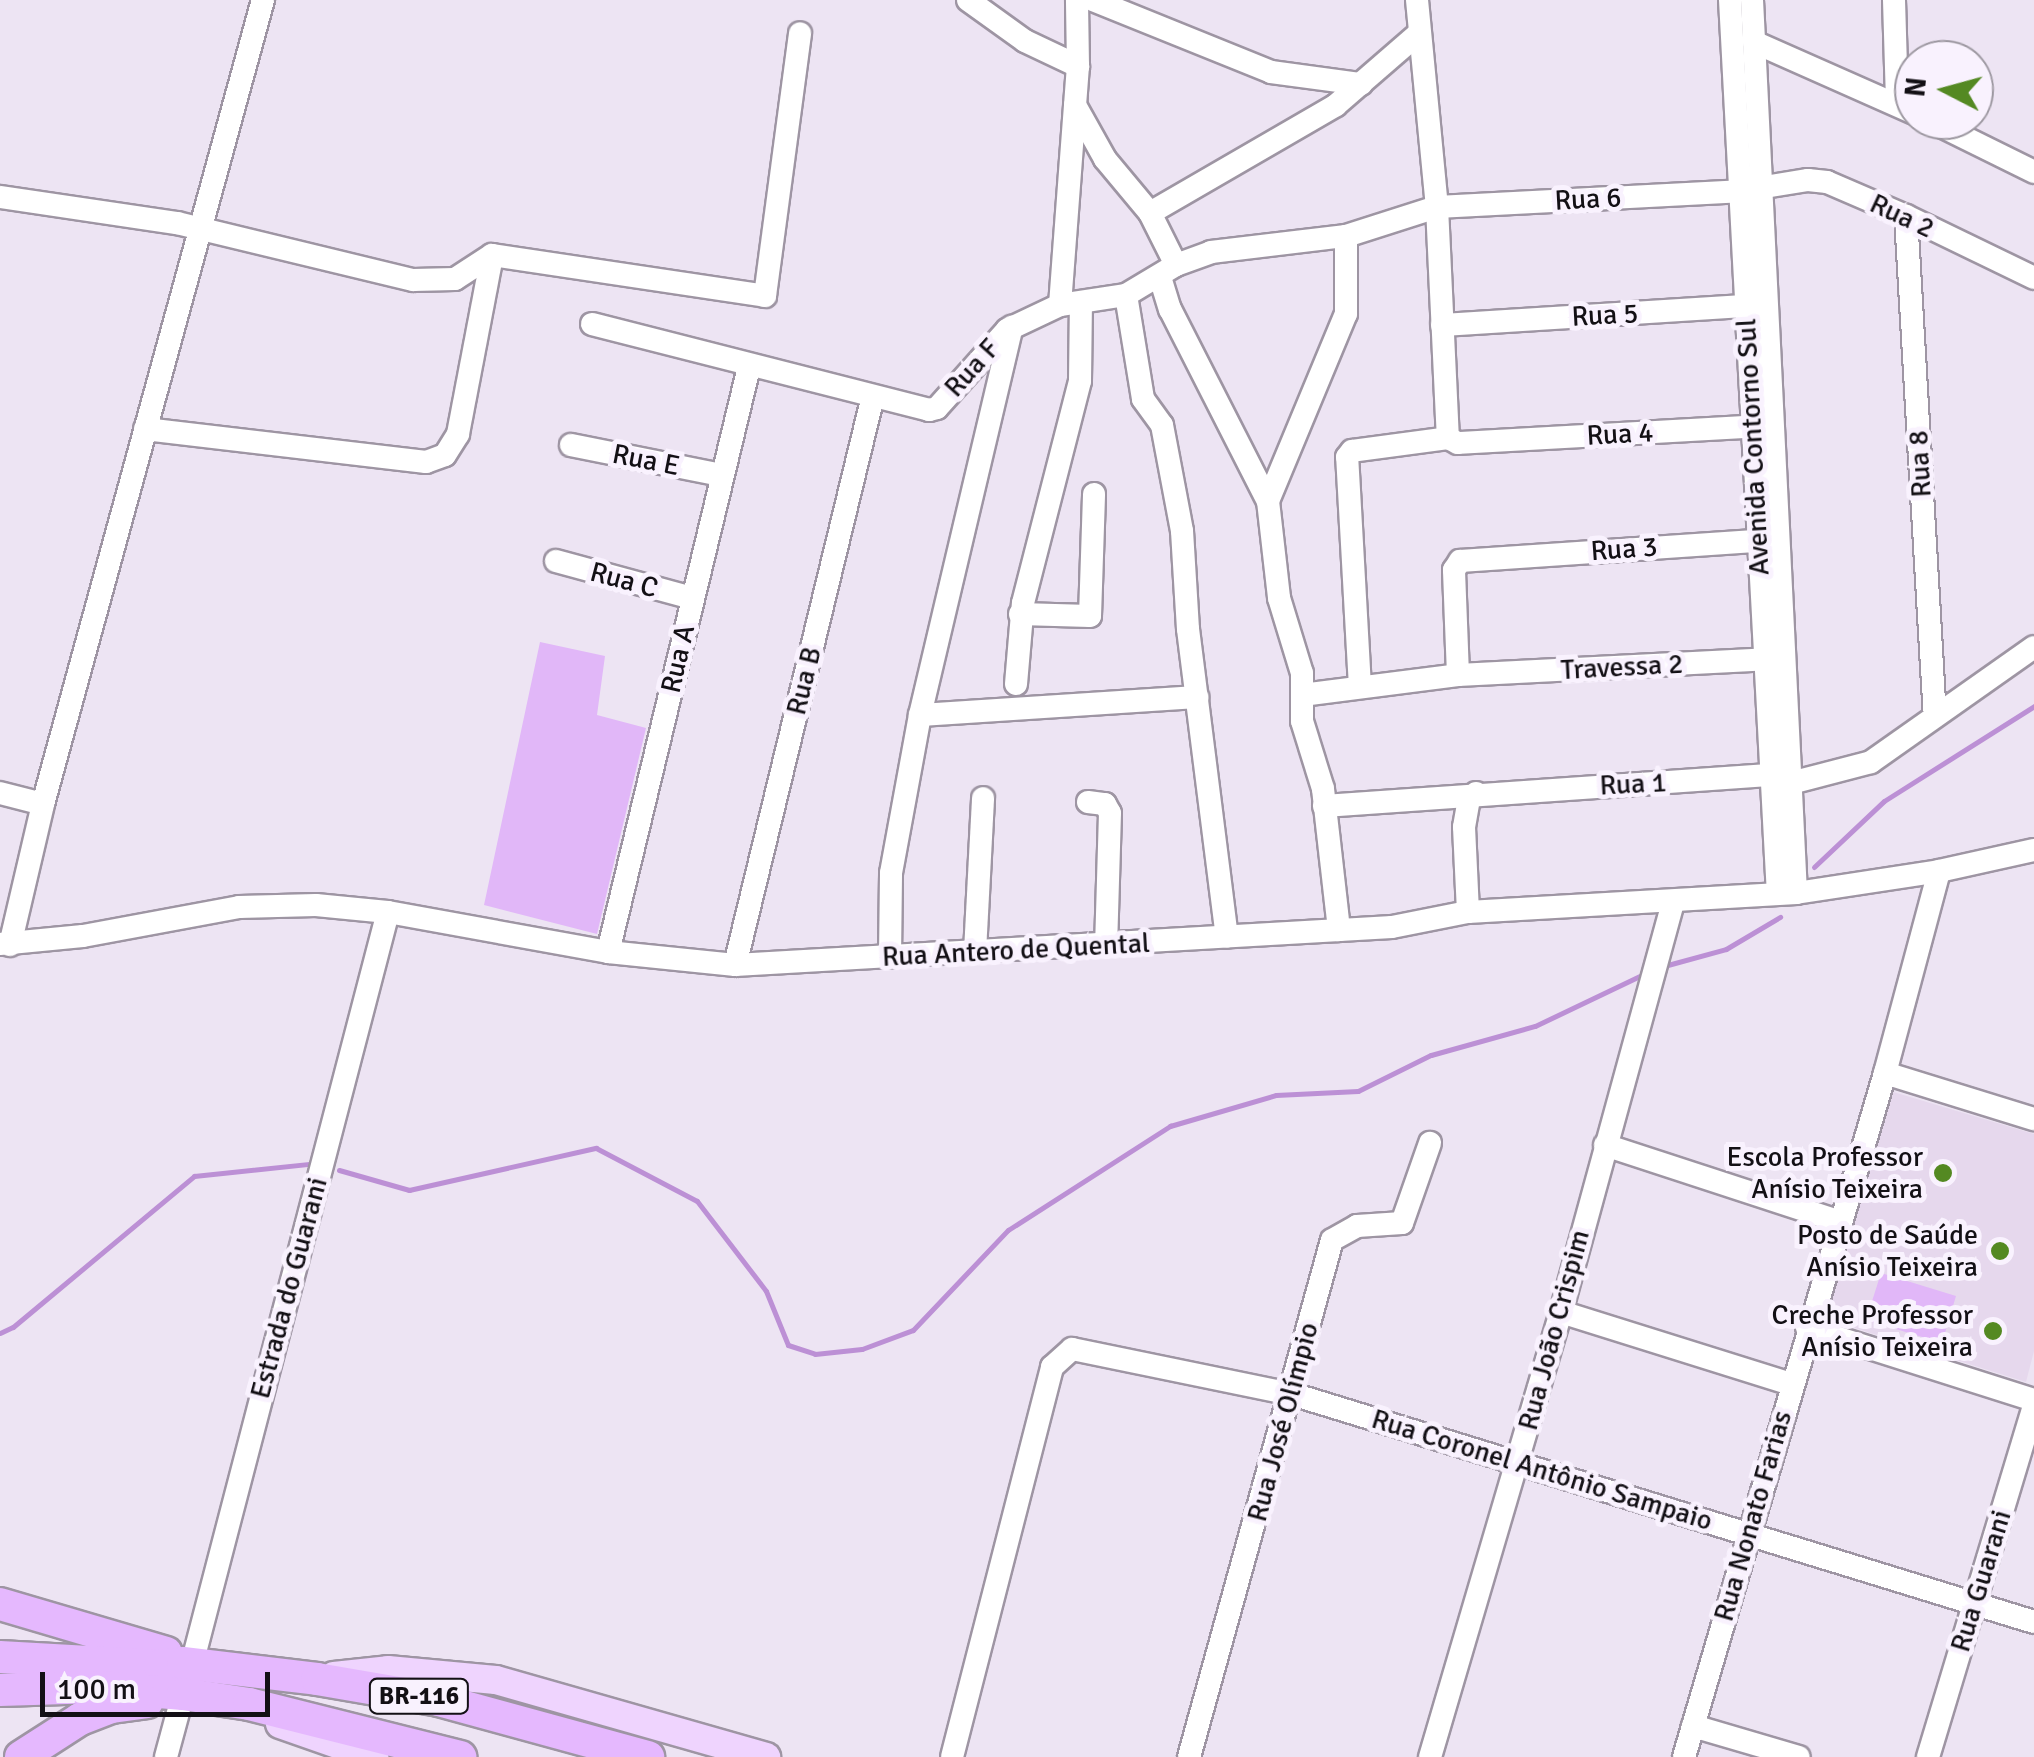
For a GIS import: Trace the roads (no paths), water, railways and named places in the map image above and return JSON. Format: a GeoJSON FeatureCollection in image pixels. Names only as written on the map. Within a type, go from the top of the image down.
{"type":"FeatureCollection","features":[{"type":"Feature","properties":{"kind":"highway"},"geometry":{"type":"LineString","coordinates":[[0,1604],[160,1650],[180,1678],[151,1701],[112,1707],[80,1719],[21,1757]]}},
{"type":"Feature","properties":{"kind":"highway","name":"BR-116"},"geometry":{"type":"LineString","coordinates":[[0,1657],[160,1666],[180,1678],[249,1704],[460,1757]]}},
{"type":"Feature","properties":{"kind":"highway","name":"BR-116"},"geometry":{"type":"LineString","coordinates":[[0,1690],[99,1687],[180,1678],[316,1679],[438,1700],[648,1757]]}},
{"type":"Feature","properties":{"kind":"main road","name":"BR-116"},"geometry":{"type":"LineString","coordinates":[[316,1679],[388,1670],[496,1680],[766,1757]]}},
{"type":"Feature","properties":{"kind":"main road","name":"BR-116"},"geometry":{"type":"LineString","coordinates":[[249,1704],[284,1726],[374,1757]]}},
{"type":"Feature","properties":{"kind":"street"},"geometry":{"type":"LineString","coordinates":[[5,944],[263,0]]}},
{"type":"Feature","properties":{"kind":"street"},"geometry":{"type":"LineString","coordinates":[[968,0],[1025,41],[1078,66]]}},
{"type":"Feature","properties":{"kind":"street"},"geometry":{"type":"LineString","coordinates":[[1016,684],[1020,614],[1080,381],[1070,304],[1077,0]]}},
{"type":"Feature","properties":{"kind":"street"},"geometry":{"type":"LineString","coordinates":[[1093,0],[1270,72],[1362,84]]}},
{"type":"Feature","properties":{"kind":"street"},"geometry":{"type":"LineString","coordinates":[[1417,0],[1437,208],[1442,324],[1457,440]]}},
{"type":"Feature","properties":{"kind":"street","name":"Avenida Contorno Sul"},"geometry":{"type":"LineString","coordinates":[[1730,0],[1740,192],[1757,306]]}},
{"type":"Feature","properties":{"kind":"street","name":"Avenida Contorno Sul"},"geometry":{"type":"LineString","coordinates":[[1752,0],[1764,187],[1757,306],[1787,893]]}},
{"type":"Feature","properties":{"kind":"street"},"geometry":{"type":"LineString","coordinates":[[1894,0],[1898,40]]}},
{"type":"Feature","properties":{"kind":"street"},"geometry":{"type":"LineString","coordinates":[[0,197],[200,229],[427,281],[454,279],[492,255],[765,296],[800,33]]}},
{"type":"Feature","properties":{"kind":"street"},"geometry":{"type":"LineString","coordinates":[[1150,213],[1307,123],[1362,84],[1419,33]]}},
{"type":"Feature","properties":{"kind":"street"},"geometry":{"type":"LineString","coordinates":[[1754,42],[1894,104]]}},
{"type":"Feature","properties":{"kind":"street"},"geometry":{"type":"LineString","coordinates":[[1076,105],[1105,159],[1150,213],[1168,271],[1170,308],[1268,500],[1279,598],[1302,673],[1305,737],[1324,806],[1340,930]]}},
{"type":"Feature","properties":{"kind":"street"},"geometry":{"type":"LineString","coordinates":[[1969,140],[2034,172]]}},
{"type":"Feature","properties":{"kind":"street","name":"Rua 2"},"geometry":{"type":"LineString","coordinates":[[1740,192],[1808,180],[1827,182],[2034,278]]}},
{"type":"Feature","properties":{"kind":"street","name":"Rua 6"},"geometry":{"type":"LineString","coordinates":[[1346,236],[1437,208],[1740,192]]}},
{"type":"Feature","properties":{"kind":"street","name":"Rua 8"},"geometry":{"type":"LineString","coordinates":[[1906,216],[1935,713]]}},
{"type":"Feature","properties":{"kind":"street"},"geometry":{"type":"LineString","coordinates":[[1268,500],[1346,314],[1346,236]]}},
{"type":"Feature","properties":{"kind":"street","name":"Rua F"},"geometry":{"type":"LineString","coordinates":[[592,324],[921,409],[937,408],[990,344],[1012,328],[1070,304],[1126,295],[1211,252],[1346,236]]}},
{"type":"Feature","properties":{"kind":"street"},"geometry":{"type":"LineString","coordinates":[[145,428],[426,462],[445,455],[458,434],[492,255]]}},
{"type":"Feature","properties":{"kind":"street"},"geometry":{"type":"LineString","coordinates":[[1126,295],[1144,398],[1162,426],[1182,532],[1197,697],[1227,937]]}},
{"type":"Feature","properties":{"kind":"street","name":"Rua 5"},"geometry":{"type":"LineString","coordinates":[[1442,324],[1757,306]]}},
{"type":"Feature","properties":{"kind":"street"},"geometry":{"type":"LineString","coordinates":[[890,957],[891,872],[920,714],[1012,328]]}},
{"type":"Feature","properties":{"kind":"street","name":"Rua A"},"geometry":{"type":"LineString","coordinates":[[608,952],[749,367]]}},
{"type":"Feature","properties":{"kind":"street","name":"Rua B"},"geometry":{"type":"LineString","coordinates":[[735,965],[873,396]]}},
{"type":"Feature","properties":{"kind":"street","name":"Rua 4"},"geometry":{"type":"LineString","coordinates":[[1360,688],[1347,457],[1352,451],[1457,440],[1762,426]]}},
{"type":"Feature","properties":{"kind":"street","name":"Rua E"},"geometry":{"type":"LineString","coordinates":[[572,445],[722,475]]}},
{"type":"Feature","properties":{"kind":"street"},"geometry":{"type":"LineString","coordinates":[[1020,614],[1090,616],[1094,494]]}},
{"type":"Feature","properties":{"kind":"street","name":"Rua 3"},"geometry":{"type":"LineString","coordinates":[[1458,675],[1454,570],[1468,558],[1769,540]]}},
{"type":"Feature","properties":{"kind":"street","name":"Rua C"},"geometry":{"type":"LineString","coordinates":[[556,561],[692,598]]}},
{"type":"Feature","properties":{"kind":"street","name":"Rua 1"},"geometry":{"type":"LineString","coordinates":[[1324,806],[1476,793],[1781,780],[1871,762],[1935,713],[2034,647]]}},
{"type":"Feature","properties":{"kind":"street","name":"Travessa 2"},"geometry":{"type":"LineString","coordinates":[[1302,695],[1458,675],[1774,659]]}},
{"type":"Feature","properties":{"kind":"street"},"geometry":{"type":"LineString","coordinates":[[920,714],[1197,697]]}},
{"type":"Feature","properties":{"kind":"street"},"geometry":{"type":"LineString","coordinates":[[0,792],[43,804]]}},
{"type":"Feature","properties":{"kind":"street"},"geometry":{"type":"LineString","coordinates":[[1468,912],[1464,827],[1468,800],[1476,793]]}},
{"type":"Feature","properties":{"kind":"street"},"geometry":{"type":"LineString","coordinates":[[975,952],[983,798]]}},
{"type":"Feature","properties":{"kind":"street"},"geometry":{"type":"LineString","coordinates":[[1088,802],[1104,804],[1110,813],[1106,946]]}},
{"type":"Feature","properties":{"kind":"street","name":"Rua Antero de Quental"},"geometry":{"type":"LineString","coordinates":[[5,944],[239,906],[316,905],[388,912],[608,952],[735,965],[1392,927],[1468,912],[1787,893],[1939,871],[2034,850]]}},
{"type":"Feature","properties":{"kind":"street","name":"Rua Nonato Farias"},"geometry":{"type":"LineString","coordinates":[[1684,1757],[1838,1220],[1885,1073],[1939,871]]}},
{"type":"Feature","properties":{"kind":"street","name":"Rua João Crispim"},"geometry":{"type":"LineString","coordinates":[[1430,1757],[1560,1312],[1673,902]]}},
{"type":"Feature","properties":{"kind":"street","name":"Estrada do Guarani"},"geometry":{"type":"LineString","coordinates":[[166,1757],[180,1678],[388,912]]}},
{"type":"Feature","properties":{"kind":"street"},"geometry":{"type":"LineString","coordinates":[[1885,1073],[2034,1119]]}},
{"type":"Feature","properties":{"kind":"street","name":"Rua José Olímpio"},"geometry":{"type":"LineString","coordinates":[[1190,1757],[1332,1240],[1357,1226],[1402,1223],[1430,1143]]}},
{"type":"Feature","properties":{"kind":"street"},"geometry":{"type":"LineString","coordinates":[[1604,1145],[1838,1220]]}},
{"type":"Feature","properties":{"kind":"street"},"geometry":{"type":"LineString","coordinates":[[1560,1312],[1791,1384]]}},
{"type":"Feature","properties":{"kind":"street"},"geometry":{"type":"LineString","coordinates":[[1807,1328],[2034,1402]]}},
{"type":"Feature","properties":{"kind":"street","name":"Rua Coronel Antônio Sampaio"},"geometry":{"type":"LineString","coordinates":[[952,1757],[1052,1367],[1064,1352],[1082,1350],[1292,1394],[2034,1622]]}},
{"type":"Feature","properties":{"kind":"street","name":"Rua Guarani"},"geometry":{"type":"LineString","coordinates":[[1928,1757],[2034,1402]]}},
{"type":"Feature","properties":{"kind":"street"},"geometry":{"type":"LineString","coordinates":[[1693,1726],[1798,1757]]}},
{"type":"Feature","properties":{"kind":"waterway"},"geometry":{"type":"LineString","coordinates":[[1814,867],[1884,801],[2034,706]]}},
{"type":"Feature","properties":{"kind":"waterway"},"geometry":{"type":"LineString","coordinates":[[1664,966],[1726,949],[1780,917]]}},
{"type":"Feature","properties":{"kind":"waterway"},"geometry":{"type":"LineString","coordinates":[[339,1170],[409,1190],[596,1148],[697,1201],[766,1291],[788,1345],[815,1354],[862,1349],[913,1330],[1008,1230],[1170,1126],[1276,1095],[1358,1091],[1431,1055],[1535,1026],[1640,976]]}},
{"type":"Feature","properties":{"kind":"waterway"},"geometry":{"type":"LineString","coordinates":[[0,1333],[13,1327],[194,1176],[309,1164]]}},
{"type":"Feature","properties":{"kind":"place","name":"Escola Professor Anísio Teixeira"},"geometry":{"type":"Point","coordinates":[1943,1173]}},
{"type":"Feature","properties":{"kind":"place","name":"Posto de Saúde Anísio Teixeira"},"geometry":{"type":"Point","coordinates":[2000,1251]}},
{"type":"Feature","properties":{"kind":"place","name":"Creche Professor Anísio Teixeira"},"geometry":{"type":"Point","coordinates":[1993,1331]}}]}
